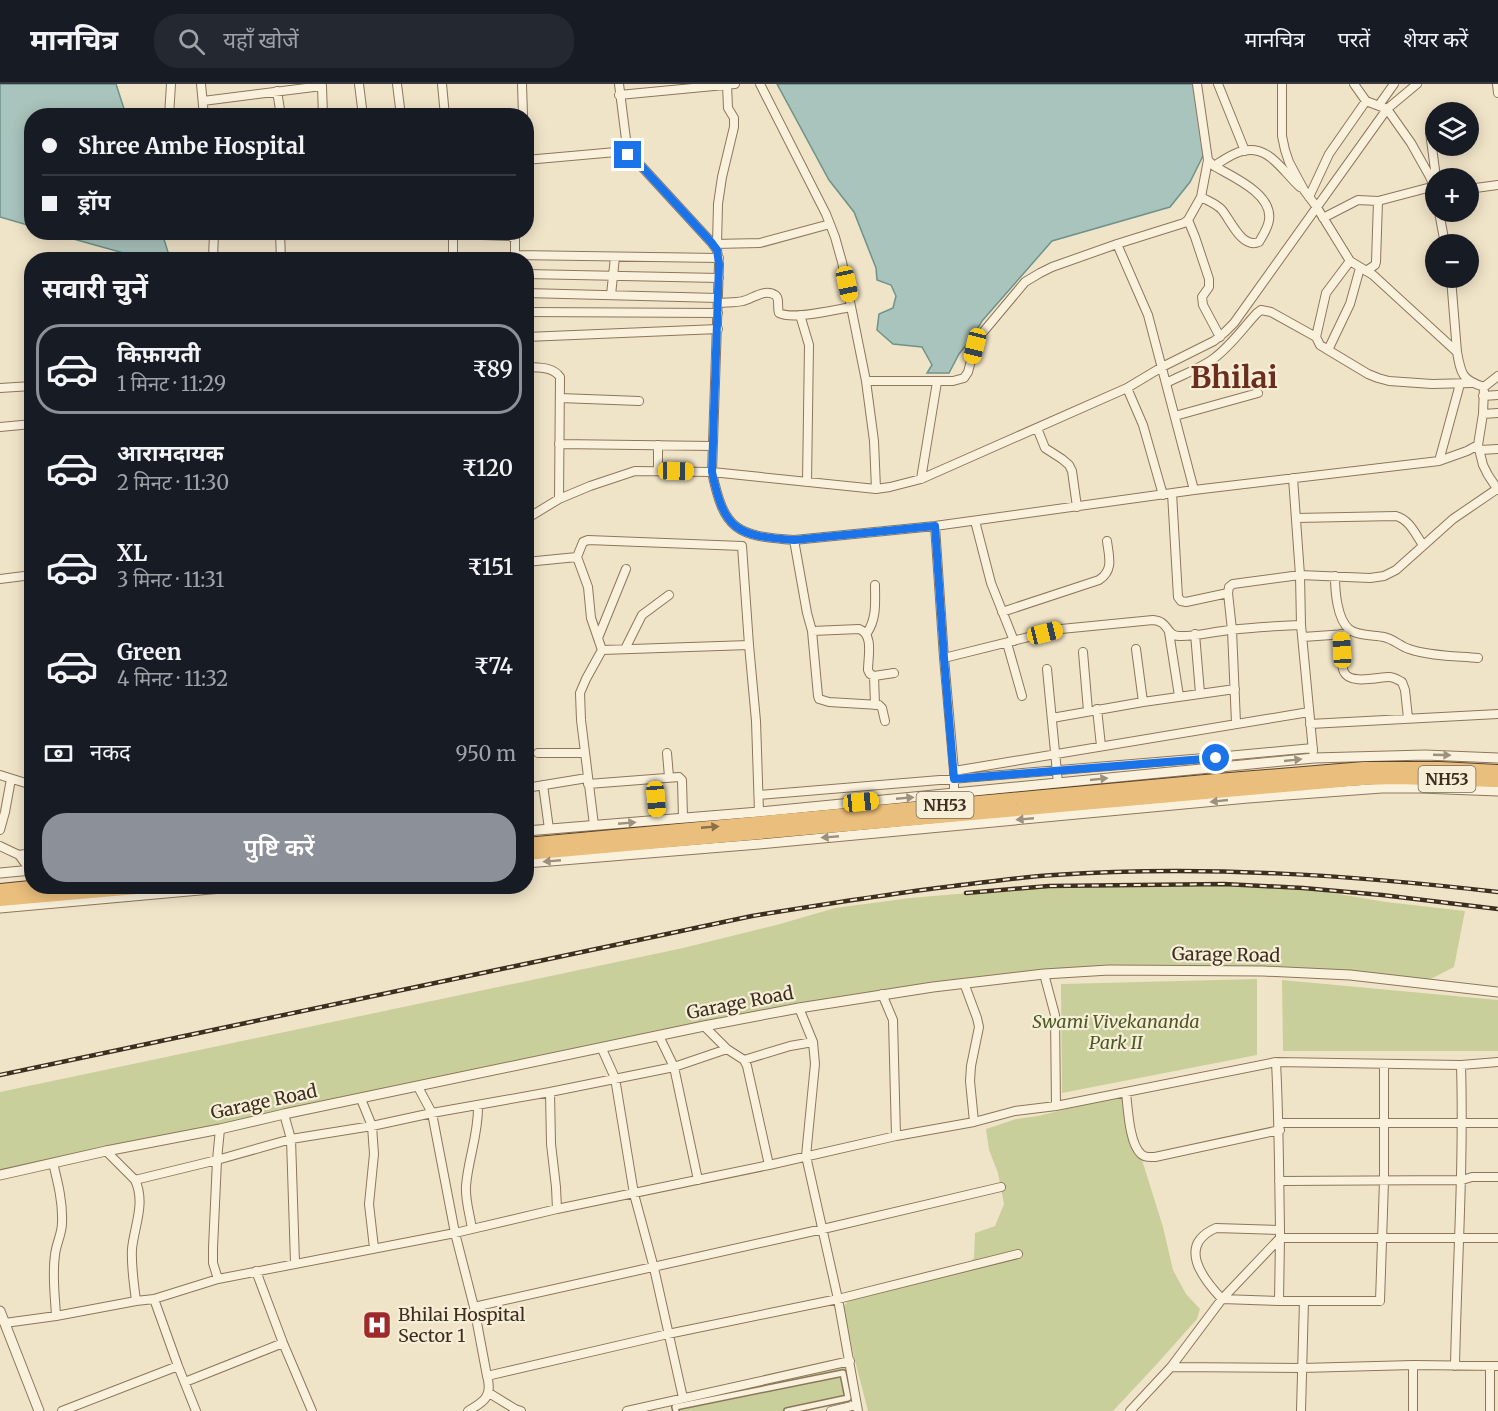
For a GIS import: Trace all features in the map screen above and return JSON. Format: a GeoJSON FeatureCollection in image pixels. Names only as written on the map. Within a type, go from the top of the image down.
{"type":"FeatureCollection","features":[{"type":"Feature","properties":{"kind":"highway","name":"NH53"},"geometry":{"type":"LineString","coordinates":[[534,843],[816,812],[1364,768],[1396,773],[1498,781]]}},
{"type":"Feature","properties":{"kind":"highway","name":"NH53"},"geometry":{"type":"LineString","coordinates":[[534,853],[1362,779],[1440,768],[1498,771]]}},
{"type":"Feature","properties":{"kind":"highway"},"geometry":{"type":"LineString","coordinates":[[0,890],[24,888]]}},
{"type":"Feature","properties":{"kind":"highway"},"geometry":{"type":"LineString","coordinates":[[0,900],[68,894]]}},
{"type":"Feature","properties":{"kind":"street"},"geometry":{"type":"LineString","coordinates":[[170,108],[171,84]]}},
{"type":"Feature","properties":{"kind":"street"},"geometry":{"type":"LineString","coordinates":[[201,84],[203,108]]}},
{"type":"Feature","properties":{"kind":"street"},"geometry":{"type":"LineString","coordinates":[[359,84],[362,108]]}},
{"type":"Feature","properties":{"kind":"street"},"geometry":{"type":"LineString","coordinates":[[397,84],[399,108]]}},
{"type":"Feature","properties":{"kind":"street"},"geometry":{"type":"LineString","coordinates":[[442,84],[444,108]]}},
{"type":"Feature","properties":{"kind":"street"},"geometry":{"type":"LineString","coordinates":[[522,84],[523,108]]}},
{"type":"Feature","properties":{"kind":"street"},"geometry":{"type":"LineString","coordinates":[[619,84],[628,155]]}},
{"type":"Feature","properties":{"kind":"street"},"geometry":{"type":"LineString","coordinates":[[620,94],[730,84],[728,108],[734,118],[734,127],[724,163],[715,244],[719,258],[719,278],[712,472],[722,509],[734,526],[757,535],[794,540],[935,526],[1194,490],[1439,460],[1478,448],[1498,449]]}},
{"type":"Feature","properties":{"kind":"street"},"geometry":{"type":"LineString","coordinates":[[760,84],[830,224],[842,262],[866,381],[874,441],[876,489]]}},
{"type":"Feature","properties":{"kind":"street"},"geometry":{"type":"LineString","coordinates":[[866,381],[937,382],[964,378],[979,337],[1025,282],[1052,267],[1117,244],[1180,226],[1188,220],[1201,197],[1211,163],[1197,84]]}},
{"type":"Feature","properties":{"kind":"street"},"geometry":{"type":"LineString","coordinates":[[1218,84],[1245,151]]}},
{"type":"Feature","properties":{"kind":"street"},"geometry":{"type":"LineString","coordinates":[[1282,84],[1282,136],[1285,150],[1304,190],[1350,261],[1388,289],[1457,352]]}},
{"type":"Feature","properties":{"kind":"street"},"geometry":{"type":"LineString","coordinates":[[1354,84],[1366,101],[1387,109],[1411,143],[1425,169]]}},
{"type":"Feature","properties":{"kind":"street"},"geometry":{"type":"LineString","coordinates":[[1379,105],[1394,84]]}},
{"type":"Feature","properties":{"kind":"street"},"geometry":{"type":"LineString","coordinates":[[534,514],[559,499],[635,471],[712,472],[876,489],[890,487],[921,479],[1127,388],[1220,337],[1241,313],[1387,109],[1417,84]]}},
{"type":"Feature","properties":{"kind":"street"},"geometry":{"type":"LineString","coordinates":[[1497,84],[1498,93]]}},
{"type":"Feature","properties":{"kind":"street"},"geometry":{"type":"LineString","coordinates":[[203,101],[322,85],[323,108]]}},
{"type":"Feature","properties":{"kind":"street"},"geometry":{"type":"LineString","coordinates":[[277,91],[279,108]]}},
{"type":"Feature","properties":{"kind":"street"},"geometry":{"type":"LineString","coordinates":[[1309,197],[1329,154],[1366,101]]}},
{"type":"Feature","properties":{"kind":"street"},"geometry":{"type":"LineString","coordinates":[[534,159],[616,152],[632,156],[715,244],[760,243],[830,224]]}},
{"type":"Feature","properties":{"kind":"street"},"geometry":{"type":"LineString","coordinates":[[1211,163],[1239,152],[1263,152],[1271,156],[1304,190]]}},
{"type":"Feature","properties":{"kind":"street"},"geometry":{"type":"LineString","coordinates":[[1201,197],[1222,211],[1237,232],[1247,241],[1252,244],[1259,242],[1269,222],[1268,206],[1259,194],[1211,163]]}},
{"type":"Feature","properties":{"kind":"street"},"geometry":{"type":"LineString","coordinates":[[1479,188],[1498,185]]}},
{"type":"Feature","properties":{"kind":"street"},"geometry":{"type":"LineString","coordinates":[[1323,218],[1358,200],[1378,201],[1425,188]]}},
{"type":"Feature","properties":{"kind":"street"},"geometry":{"type":"LineString","coordinates":[[1363,269],[1375,266],[1376,262],[1378,201]]}},
{"type":"Feature","properties":{"kind":"street"},"geometry":{"type":"LineString","coordinates":[[1188,220],[1209,279],[1209,287],[1202,297],[1203,305],[1220,337]]}},
{"type":"Feature","properties":{"kind":"street"},"geometry":{"type":"LineString","coordinates":[[1117,244],[1148,315],[1194,490]]}},
{"type":"Feature","properties":{"kind":"street"},"geometry":{"type":"LineString","coordinates":[[534,257],[719,258]]}},
{"type":"Feature","properties":{"kind":"street"},"geometry":{"type":"LineString","coordinates":[[611,295],[615,257]]}},
{"type":"Feature","properties":{"kind":"street"},"geometry":{"type":"LineString","coordinates":[[1316,337],[1326,293],[1350,261]]}},
{"type":"Feature","properties":{"kind":"street"},"geometry":{"type":"LineString","coordinates":[[1328,350],[1350,304],[1363,269]]}},
{"type":"Feature","properties":{"kind":"street"},"geometry":{"type":"LineString","coordinates":[[534,274],[719,278]]}},
{"type":"Feature","properties":{"kind":"street"},"geometry":{"type":"LineString","coordinates":[[1451,288],[1460,370],[1464,378],[1483,391],[1498,395]]}},
{"type":"Feature","properties":{"kind":"street"},"geometry":{"type":"LineString","coordinates":[[534,293],[744,301],[759,294],[773,294],[778,298],[777,309],[782,315],[800,315],[851,307]]}},
{"type":"Feature","properties":{"kind":"street"},"geometry":{"type":"LineString","coordinates":[[1166,383],[1215,358],[1261,310],[1271,312],[1316,337],[1320,345],[1378,378],[1432,384],[1472,383]]}},
{"type":"Feature","properties":{"kind":"street"},"geometry":{"type":"LineString","coordinates":[[534,312],[718,313]]}},
{"type":"Feature","properties":{"kind":"street"},"geometry":{"type":"LineString","coordinates":[[800,315],[809,345],[807,482]]}},
{"type":"Feature","properties":{"kind":"street"},"geometry":{"type":"LineString","coordinates":[[534,337],[718,329]]}},
{"type":"Feature","properties":{"kind":"street"},"geometry":{"type":"LineString","coordinates":[[534,368],[551,369],[560,377],[559,499]]}},
{"type":"Feature","properties":{"kind":"street"},"geometry":{"type":"LineString","coordinates":[[1236,723],[1229,587],[1233,584],[1300,575],[1370,578],[1384,576],[1396,570],[1453,519],[1498,490],[1488,475],[1478,448],[1483,414],[1483,391],[1498,376]]}},
{"type":"Feature","properties":{"kind":"street"},"geometry":{"type":"LineString","coordinates":[[921,479],[937,382]]}},
{"type":"Feature","properties":{"kind":"street"},"geometry":{"type":"LineString","coordinates":[[1439,460],[1460,384]]}},
{"type":"Feature","properties":{"kind":"street"},"geometry":{"type":"LineString","coordinates":[[0,388],[24,386]]}},
{"type":"Feature","properties":{"kind":"street"},"geometry":{"type":"LineString","coordinates":[[1127,388],[1143,425],[1162,495]]}},
{"type":"Feature","properties":{"kind":"street"},"geometry":{"type":"LineString","coordinates":[[1174,416],[1258,393]]}},
{"type":"Feature","properties":{"kind":"street"},"geometry":{"type":"LineString","coordinates":[[560,399],[639,401]]}},
{"type":"Feature","properties":{"kind":"street"},"geometry":{"type":"LineString","coordinates":[[1483,414],[1498,413]]}},
{"type":"Feature","properties":{"kind":"street"},"geometry":{"type":"LineString","coordinates":[[0,427],[24,425]]}},
{"type":"Feature","properties":{"kind":"street"},"geometry":{"type":"LineString","coordinates":[[1037,428],[1045,448],[1069,465],[1072,471],[1077,507]]}},
{"type":"Feature","properties":{"kind":"street"},"geometry":{"type":"LineString","coordinates":[[559,444],[713,446]]}},
{"type":"Feature","properties":{"kind":"street"},"geometry":{"type":"LineString","coordinates":[[658,445],[658,471]]}},
{"type":"Feature","properties":{"kind":"street"},"geometry":{"type":"LineString","coordinates":[[1488,475],[1498,474]]}},
{"type":"Feature","properties":{"kind":"street"},"geometry":{"type":"LineString","coordinates":[[534,830],[759,812],[816,812],[954,793],[1314,758],[1301,624],[1293,478]]}},
{"type":"Feature","properties":{"kind":"street"},"geometry":{"type":"LineString","coordinates":[[1172,493],[1180,601],[1186,602],[1228,593]]}},
{"type":"Feature","properties":{"kind":"street"},"geometry":{"type":"LineString","coordinates":[[1296,518],[1396,516],[1409,524],[1423,545]]}},
{"type":"Feature","properties":{"kind":"street"},"geometry":{"type":"LineString","coordinates":[[975,521],[991,583],[1002,612],[1022,696]]}},
{"type":"Feature","properties":{"kind":"street"},"geometry":{"type":"LineString","coordinates":[[935,526],[954,793]]}},
{"type":"Feature","properties":{"kind":"street"},"geometry":{"type":"LineString","coordinates":[[594,825],[580,720],[580,693],[602,650],[591,618],[588,587],[577,557],[583,542],[588,540],[742,546],[757,535]]}},
{"type":"Feature","properties":{"kind":"street"},"geometry":{"type":"LineString","coordinates":[[794,540],[812,631],[819,699],[829,702],[875,705],[882,708],[885,721]]}},
{"type":"Feature","properties":{"kind":"street"},"geometry":{"type":"LineString","coordinates":[[1002,612],[1106,576],[1109,566],[1107,541]]}},
{"type":"Feature","properties":{"kind":"street"},"geometry":{"type":"LineString","coordinates":[[742,546],[748,645],[756,721],[759,812]]}},
{"type":"Feature","properties":{"kind":"street"},"geometry":{"type":"LineString","coordinates":[[534,561],[577,557]]}},
{"type":"Feature","properties":{"kind":"street"},"geometry":{"type":"LineString","coordinates":[[598,638],[626,569]]}},
{"type":"Feature","properties":{"kind":"street"},"geometry":{"type":"LineString","coordinates":[[0,579],[24,576]]}},
{"type":"Feature","properties":{"kind":"street"},"geometry":{"type":"LineString","coordinates":[[1335,576],[1335,592],[1340,613],[1350,630],[1357,633]]}},
{"type":"Feature","properties":{"kind":"street"},"geometry":{"type":"LineString","coordinates":[[875,585],[875,615],[867,633],[868,670],[874,676],[894,673]]}},
{"type":"Feature","properties":{"kind":"street"},"geometry":{"type":"LineString","coordinates":[[625,649],[642,615],[669,594]]}},
{"type":"Feature","properties":{"kind":"street"},"geometry":{"type":"LineString","coordinates":[[944,658],[1061,629],[1160,621],[1165,624],[1169,632],[1179,696]]}},
{"type":"Feature","properties":{"kind":"street"},"geometry":{"type":"LineString","coordinates":[[1169,632],[1178,637],[1301,624]]}},
{"type":"Feature","properties":{"kind":"street"},"geometry":{"type":"LineString","coordinates":[[812,631],[859,629],[867,633]]}},
{"type":"Feature","properties":{"kind":"street"},"geometry":{"type":"LineString","coordinates":[[1303,637],[1357,633],[1389,638],[1404,647],[1420,652],[1478,658]]}},
{"type":"Feature","properties":{"kind":"street"},"geometry":{"type":"LineString","coordinates":[[1195,634],[1200,693]]}},
{"type":"Feature","properties":{"kind":"street"},"geometry":{"type":"LineString","coordinates":[[1341,634],[1345,674],[1355,679],[1391,677],[1402,682],[1408,718]]}},
{"type":"Feature","properties":{"kind":"street"},"geometry":{"type":"LineString","coordinates":[[602,650],[748,645]]}},
{"type":"Feature","properties":{"kind":"street"},"geometry":{"type":"LineString","coordinates":[[1136,649],[1143,702]]}},
{"type":"Feature","properties":{"kind":"street"},"geometry":{"type":"LineString","coordinates":[[1083,652],[1088,711]]}},
{"type":"Feature","properties":{"kind":"street"},"geometry":{"type":"LineString","coordinates":[[1047,669],[1058,783]]}},
{"type":"Feature","properties":{"kind":"street"},"geometry":{"type":"LineString","coordinates":[[874,676],[875,705]]}},
{"type":"Feature","properties":{"kind":"street"},"geometry":{"type":"LineString","coordinates":[[1052,718],[1179,696],[1235,689]]}},
{"type":"Feature","properties":{"kind":"street"},"geometry":{"type":"LineString","coordinates":[[1097,710],[1101,746]]}},
{"type":"Feature","properties":{"kind":"street"},"geometry":{"type":"LineString","coordinates":[[954,775],[1055,754],[1309,712]]}},
{"type":"Feature","properties":{"kind":"street"},"geometry":{"type":"LineString","coordinates":[[1310,724],[1498,714]]}},
{"type":"Feature","properties":{"kind":"street"},"geometry":{"type":"LineString","coordinates":[[759,795],[954,775],[1057,770],[1313,748]]}},
{"type":"Feature","properties":{"kind":"street"},"geometry":{"type":"LineString","coordinates":[[538,753],[584,753]]}},
{"type":"Feature","properties":{"kind":"street"},"geometry":{"type":"LineString","coordinates":[[667,753],[669,777]]}},
{"type":"Feature","properties":{"kind":"street","name":"NH53"},"geometry":{"type":"LineString","coordinates":[[1314,758],[1425,755],[1498,758]]}},
{"type":"Feature","properties":{"kind":"street"},"geometry":{"type":"LineString","coordinates":[[0,775],[24,783]]}},
{"type":"Feature","properties":{"kind":"street"},"geometry":{"type":"LineString","coordinates":[[534,787],[588,781],[679,777],[682,780],[683,818]]}},
{"type":"Feature","properties":{"kind":"street"},"geometry":{"type":"LineString","coordinates":[[654,778],[658,820]]}},
{"type":"Feature","properties":{"kind":"street"},"geometry":{"type":"LineString","coordinates":[[0,830],[11,779]]}},
{"type":"Feature","properties":{"kind":"street"},"geometry":{"type":"LineString","coordinates":[[543,785],[549,829]]}},
{"type":"Feature","properties":{"kind":"street","name":"NH53"},"geometry":{"type":"LineString","coordinates":[[534,862],[1382,788],[1498,791]]}},
{"type":"Feature","properties":{"kind":"street"},"geometry":{"type":"LineString","coordinates":[[0,846],[19,855],[24,861]]}},
{"type":"Feature","properties":{"kind":"street"},"geometry":{"type":"LineString","coordinates":[[19,855],[24,854]]}},
{"type":"Feature","properties":{"kind":"street"},"geometry":{"type":"LineString","coordinates":[[0,873],[24,871]]}},
{"type":"Feature","properties":{"kind":"street"},"geometry":{"type":"LineString","coordinates":[[0,908],[155,894]]}},
{"type":"Feature","properties":{"kind":"street","name":"Garage Road"},"geometry":{"type":"LineString","coordinates":[[0,1175],[704,1026],[882,994],[964,983],[1044,974],[1109,970],[1263,971],[1350,975],[1498,992]]}},
{"type":"Feature","properties":{"kind":"street"},"geometry":{"type":"LineString","coordinates":[[1044,974],[1055,1015],[1056,1106]]}},
{"type":"Feature","properties":{"kind":"street"},"geometry":{"type":"LineString","coordinates":[[964,983],[979,1027],[970,1073],[974,1122]]}},
{"type":"Feature","properties":{"kind":"street"},"geometry":{"type":"LineString","coordinates":[[882,994],[893,1020],[896,1136]]}},
{"type":"Feature","properties":{"kind":"street"},"geometry":{"type":"LineString","coordinates":[[787,1411],[848,1398],[850,1361],[806,1156],[815,1064],[813,1042],[799,1008]]}},
{"type":"Feature","properties":{"kind":"street"},"geometry":{"type":"LineString","coordinates":[[704,1026],[728,1049],[744,1060],[769,1165]]}},
{"type":"Feature","properties":{"kind":"street"},"geometry":{"type":"LineString","coordinates":[[659,1036],[674,1067],[698,1180]]}},
{"type":"Feature","properties":{"kind":"street"},"geometry":{"type":"LineString","coordinates":[[744,1060],[790,1046],[813,1042]]}},
{"type":"Feature","properties":{"kind":"street"},"geometry":{"type":"LineString","coordinates":[[602,1049],[615,1078],[634,1194],[654,1268],[683,1398]]}},
{"type":"Feature","properties":{"kind":"street"},"geometry":{"type":"LineString","coordinates":[[135,1180],[217,1160],[291,1138],[372,1126],[674,1067],[728,1049]]}},
{"type":"Feature","properties":{"kind":"street"},"geometry":{"type":"LineString","coordinates":[[5,1323],[56,1316],[136,1300],[154,1299],[218,1279],[455,1233],[896,1136],[974,1122],[1015,1111],[1126,1093],[1276,1062],[1461,1065],[1498,1062]]}},
{"type":"Feature","properties":{"kind":"street"},"geometry":{"type":"LineString","coordinates":[[1276,1062],[1280,1126],[1279,1300]]}},
{"type":"Feature","properties":{"kind":"street"},"geometry":{"type":"LineString","coordinates":[[1384,1064],[1385,1123],[1383,1237],[1380,1301],[1222,1299],[1196,1265],[1197,1243],[1208,1231],[1216,1228],[1280,1234],[1383,1237],[1498,1238]]}},
{"type":"Feature","properties":{"kind":"street"},"geometry":{"type":"LineString","coordinates":[[1455,1366],[1458,1237],[1462,1180],[1461,1065]]}},
{"type":"Feature","properties":{"kind":"street"},"geometry":{"type":"LineString","coordinates":[[418,1087],[432,1113],[455,1233],[490,1384],[489,1393],[484,1400],[468,1411]]}},
{"type":"Feature","properties":{"kind":"street"},"geometry":{"type":"LineString","coordinates":[[550,1092],[551,1144],[557,1209]]}},
{"type":"Feature","properties":{"kind":"street"},"geometry":{"type":"LineString","coordinates":[[1126,1093],[1132,1137],[1140,1154],[1148,1157],[1280,1126],[1498,1122]]}},
{"type":"Feature","properties":{"kind":"street"},"geometry":{"type":"LineString","coordinates":[[361,1099],[372,1126],[374,1154],[369,1204],[374,1248]]}},
{"type":"Feature","properties":{"kind":"street"},"geometry":{"type":"LineString","coordinates":[[472,1229],[466,1186],[477,1126],[478,1105]]}},
{"type":"Feature","properties":{"kind":"street"},"geometry":{"type":"LineString","coordinates":[[284,1114],[291,1138],[295,1263]]}},
{"type":"Feature","properties":{"kind":"street"},"geometry":{"type":"LineString","coordinates":[[218,1279],[213,1263],[213,1248],[220,1129]]}},
{"type":"Feature","properties":{"kind":"street"},"geometry":{"type":"LineString","coordinates":[[106,1151],[135,1180],[139,1192],[139,1216],[132,1257],[136,1300]]}},
{"type":"Feature","properties":{"kind":"street"},"geometry":{"type":"LineString","coordinates":[[53,1163],[61,1195],[63,1222],[55,1254],[56,1316]]}},
{"type":"Feature","properties":{"kind":"street"},"geometry":{"type":"LineString","coordinates":[[1279,1181],[1462,1180],[1472,1177],[1498,1177]]}},
{"type":"Feature","properties":{"kind":"street"},"geometry":{"type":"LineString","coordinates":[[474,1307],[654,1268],[1001,1187]]}},
{"type":"Feature","properties":{"kind":"street"},"geometry":{"type":"LineString","coordinates":[[1130,1411],[1172,1367],[1222,1299],[1280,1234]]}},
{"type":"Feature","properties":{"kind":"street"},"geometry":{"type":"LineString","coordinates":[[487,1376],[668,1334],[838,1299],[1018,1254]]}},
{"type":"Feature","properties":{"kind":"street"},"geometry":{"type":"LineString","coordinates":[[256,1271],[312,1411]]}},
{"type":"Feature","properties":{"kind":"street"},"geometry":{"type":"LineString","coordinates":[[154,1299],[196,1411]]}},
{"type":"Feature","properties":{"kind":"street"},"geometry":{"type":"LineString","coordinates":[[1301,1411],[1304,1301]]}},
{"type":"Feature","properties":{"kind":"street"},"geometry":{"type":"LineString","coordinates":[[0,1311],[39,1411]]}},
{"type":"Feature","properties":{"kind":"street"},"geometry":{"type":"LineString","coordinates":[[185,1382],[283,1343]]}},
{"type":"Feature","properties":{"kind":"street"},"geometry":{"type":"LineString","coordinates":[[627,1411],[850,1361]]}},
{"type":"Feature","properties":{"kind":"street"},"geometry":{"type":"LineString","coordinates":[[1413,1365],[1413,1411]]}},
{"type":"Feature","properties":{"kind":"street"},"geometry":{"type":"LineString","coordinates":[[62,1411],[178,1366]]}},
{"type":"Feature","properties":{"kind":"street"},"geometry":{"type":"LineString","coordinates":[[1172,1367],[1494,1366],[1490,1411]]}},
{"type":"Feature","properties":{"kind":"street"},"geometry":{"type":"LineString","coordinates":[[676,1411],[675,1407],[843,1373],[857,1408],[831,1411]]}},
{"type":"Feature","properties":{"kind":"street"},"geometry":{"type":"LineString","coordinates":[[489,1393],[521,1411]]}},
{"type":"Feature","properties":{"kind":"green space"},"geometry":{"type":"Polygon","coordinates":[[[1224,884],[1303,888],[1386,902],[1465,911],[1454,967],[1423,983],[1263,971],[1044,974],[704,1026],[0,1175],[0,1092],[683,948],[835,908],[910,898],[1049,886],[1224,884]]]}},
{"type":"Feature","properties":{"kind":"green space","name":"Swami Vivekananda Park II"},"geometry":{"type":"Polygon","coordinates":[[[1257,979],[1257,1055],[1062,1093],[1061,984],[1257,979]]]}},
{"type":"Feature","properties":{"kind":"green space"},"geometry":{"type":"Polygon","coordinates":[[[1282,980],[1498,1000],[1498,1051],[1283,1051],[1282,980]]]}},
{"type":"Feature","properties":{"kind":"green space"},"geometry":{"type":"Polygon","coordinates":[[[1120,1096],[1123,1099],[1163,1227],[1173,1270],[1186,1294],[1200,1309],[1197,1319],[1113,1411],[868,1411],[843,1307],[852,1296],[956,1274],[974,1258],[975,1233],[995,1226],[1004,1204],[998,1173],[989,1150],[986,1129],[1016,1119],[1038,1116],[1120,1096]]]}},
{"type":"Feature","properties":{"kind":"green space"},"geometry":{"type":"Polygon","coordinates":[[[845,1367],[852,1400],[802,1411],[674,1411],[673,1404],[845,1367]]]}},
{"type":"Feature","properties":{"kind":"water"},"geometry":{"type":"Polygon","coordinates":[[[0,84],[116,84],[124,108],[24,108],[24,224],[0,217],[0,84]]]}},
{"type":"Feature","properties":{"kind":"water"},"geometry":{"type":"Polygon","coordinates":[[[777,84],[1193,84],[1204,154],[1190,182],[1170,207],[1052,241],[982,321],[949,373],[927,373],[932,365],[922,347],[893,344],[877,330],[879,314],[893,308],[896,296],[891,285],[877,280],[876,268],[854,212],[829,180],[777,84]]]}},
{"type":"Feature","properties":{"kind":"water"},"geometry":{"type":"Polygon","coordinates":[[[77,240],[164,240],[168,252],[120,252],[77,240]]]}},
{"type":"Feature","properties":{"kind":"railway"},"geometry":{"type":"LineString","coordinates":[[0,1075],[752,916],[879,896],[1004,880],[1110,872],[1276,873],[1498,892]]}},
{"type":"Feature","properties":{"kind":"railway"},"geometry":{"type":"LineString","coordinates":[[966,893],[1049,886],[1224,884],[1382,895],[1498,909]]}},
{"type":"Feature","properties":{"kind":"place","name":"Bhilai Hospital Sector 1"},"geometry":{"type":"Point","coordinates":[377,1325]}},
{"type":"Feature","properties":{"kind":"district","name":"Bhilai"},"geometry":{"type":"Point","coordinates":[1234,378]}},
{"type":"Feature","properties":{"kind":"route"},"geometry":{"type":"LineString","coordinates":[[628,155],[632,156],[717,250],[719,258],[718,334],[712,472],[727,519],[744,531],[794,540],[935,526],[954,779],[1216,758]]}}]}
